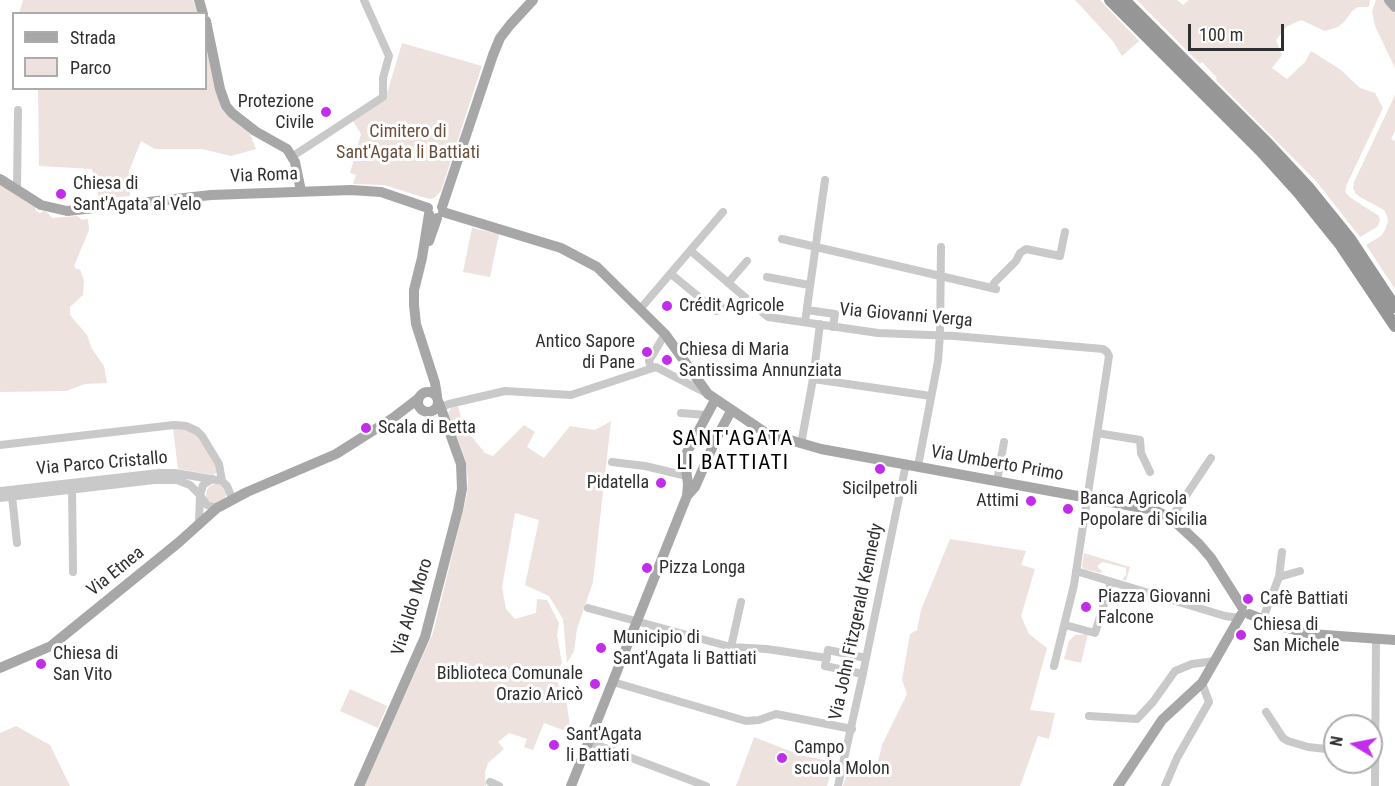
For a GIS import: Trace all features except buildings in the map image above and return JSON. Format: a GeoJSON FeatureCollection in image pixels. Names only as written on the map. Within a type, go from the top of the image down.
{"type":"FeatureCollection","features":[{"type":"Feature","properties":{"kind":"highway"},"geometry":{"type":"LineString","coordinates":[[1110,0],[1261,151],[1299,193],[1340,244],[1395,326]]}},
{"type":"Feature","properties":{"kind":"highway"},"geometry":{"type":"LineString","coordinates":[[1124,0],[1308,187],[1350,239],[1395,307]]}},
{"type":"Feature","properties":{"kind":"main road"},"geometry":{"type":"LineString","coordinates":[[436,406],[431,372],[416,324],[414,290],[435,210],[449,185],[493,55],[500,38],[533,0]]}},
{"type":"Feature","properties":{"kind":"main road"},"geometry":{"type":"LineString","coordinates":[[1389,0],[1395,7]]}},
{"type":"Feature","properties":{"kind":"main road"},"geometry":{"type":"LineString","coordinates":[[207,26],[220,90],[228,109],[255,131],[282,145],[293,156],[301,191]]}},
{"type":"Feature","properties":{"kind":"main road","name":"Via Roma"},"geometry":{"type":"LineString","coordinates":[[0,179],[41,205],[67,211],[211,195],[373,191],[510,232],[561,248],[584,258],[607,275],[665,334],[712,397]]}},
{"type":"Feature","properties":{"kind":"main road"},"geometry":{"type":"LineString","coordinates":[[431,372],[419,405],[436,406]]}},
{"type":"Feature","properties":{"kind":"main road"},"geometry":{"type":"LineString","coordinates":[[393,418],[422,395],[431,392],[446,426]]}},
{"type":"Feature","properties":{"kind":"main road"},"geometry":{"type":"LineString","coordinates":[[690,479],[685,462],[687,452],[706,415],[712,397]]}},
{"type":"Feature","properties":{"kind":"main road","name":"Via Umberto Primo"},"geometry":{"type":"LineString","coordinates":[[712,397],[766,433],[801,444],[1154,510],[1171,519],[1187,532],[1211,558],[1243,614],[1311,634],[1395,640]]}},
{"type":"Feature","properties":{"kind":"main road"},"geometry":{"type":"LineString","coordinates":[[393,418],[436,406]]}},
{"type":"Feature","properties":{"kind":"main road"},"geometry":{"type":"LineString","coordinates":[[571,786],[664,556],[687,496],[690,479],[731,411]]}},
{"type":"Feature","properties":{"kind":"main road","name":"Via Etnea"},"geometry":{"type":"LineString","coordinates":[[0,668],[51,646],[232,498],[336,454],[393,418]]}},
{"type":"Feature","properties":{"kind":"main road","name":"Via Aldo Moro"},"geometry":{"type":"LineString","coordinates":[[358,786],[416,658],[431,619],[462,489],[461,464],[446,426]]}},
{"type":"Feature","properties":{"kind":"main road"},"geometry":{"type":"LineString","coordinates":[[1118,786],[1162,720],[1202,683],[1243,614]]}},
{"type":"Feature","properties":{"kind":"street"},"geometry":{"type":"LineString","coordinates":[[293,156],[383,97],[383,78],[389,58],[384,42],[363,0]]}},
{"type":"Feature","properties":{"kind":"street"},"geometry":{"type":"LineString","coordinates":[[17,190],[18,110]]}},
{"type":"Feature","properties":{"kind":"street"},"geometry":{"type":"LineString","coordinates":[[805,322],[825,180]]}},
{"type":"Feature","properties":{"kind":"street"},"geometry":{"type":"LineString","coordinates":[[641,308],[723,212]]}},
{"type":"Feature","properties":{"kind":"street"},"geometry":{"type":"LineString","coordinates":[[782,239],[994,289],[994,283],[1026,249],[1060,256],[1065,232]]}},
{"type":"Feature","properties":{"kind":"street"},"geometry":{"type":"LineString","coordinates":[[918,466],[940,334],[941,247]]}},
{"type":"Feature","properties":{"kind":"street","name":"Via Giovanni Verga"},"geometry":{"type":"LineString","coordinates":[[691,250],[768,317],[878,333],[940,334],[1103,349],[1109,356],[1097,433]]}},
{"type":"Feature","properties":{"kind":"street"},"geometry":{"type":"LineString","coordinates":[[728,283],[747,261]]}},
{"type":"Feature","properties":{"kind":"street"},"geometry":{"type":"LineString","coordinates":[[671,274],[716,311],[735,305],[746,298]]}},
{"type":"Feature","properties":{"kind":"street"},"geometry":{"type":"LineString","coordinates":[[767,277],[809,285]]}},
{"type":"Feature","properties":{"kind":"street"},"geometry":{"type":"LineString","coordinates":[[807,310],[835,314],[833,327]]}},
{"type":"Feature","properties":{"kind":"street"},"geometry":{"type":"LineString","coordinates":[[801,444],[820,324]]}},
{"type":"Feature","properties":{"kind":"street"},"geometry":{"type":"LineString","coordinates":[[665,334],[649,361],[654,367],[692,384],[712,397]]}},
{"type":"Feature","properties":{"kind":"street"},"geometry":{"type":"LineString","coordinates":[[446,426],[436,406],[505,391],[571,394],[654,367]]}},
{"type":"Feature","properties":{"kind":"street"},"geometry":{"type":"LineString","coordinates":[[813,379],[931,396]]}},
{"type":"Feature","properties":{"kind":"street"},"geometry":{"type":"LineString","coordinates":[[681,414],[706,415]]}},
{"type":"Feature","properties":{"kind":"street"},"geometry":{"type":"LineString","coordinates":[[0,445],[174,425],[186,426],[202,436],[219,464],[222,481],[232,498]]}},
{"type":"Feature","properties":{"kind":"street"},"geometry":{"type":"LineString","coordinates":[[1054,666],[1076,571],[1097,433],[1140,440],[1141,453],[1150,472]]}},
{"type":"Feature","properties":{"kind":"street"},"geometry":{"type":"LineString","coordinates":[[997,481],[1004,442]]}},
{"type":"Feature","properties":{"kind":"street"},"geometry":{"type":"LineString","coordinates":[[1171,519],[1211,458]]}},
{"type":"Feature","properties":{"kind":"street"},"geometry":{"type":"LineString","coordinates":[[612,462],[645,466],[690,479]]}},
{"type":"Feature","properties":{"kind":"street","name":"Via John Fitzgerald Kennedy"},"geometry":{"type":"LineString","coordinates":[[838,786],[852,729],[906,464]]}},
{"type":"Feature","properties":{"kind":"street","name":"Via Parco Cristallo"},"geometry":{"type":"LineString","coordinates":[[0,498],[159,473],[182,474],[222,481]]}},
{"type":"Feature","properties":{"kind":"street"},"geometry":{"type":"LineString","coordinates":[[199,523],[200,495],[203,485],[212,479]]}},
{"type":"Feature","properties":{"kind":"street","name":"Via Parco Cristallo"},"geometry":{"type":"LineString","coordinates":[[0,491],[177,480],[190,485],[200,495]]}},
{"type":"Feature","properties":{"kind":"street"},"geometry":{"type":"LineString","coordinates":[[72,486],[73,572]]}},
{"type":"Feature","properties":{"kind":"street"},"geometry":{"type":"LineString","coordinates":[[200,495],[207,505],[217,508]]}},
{"type":"Feature","properties":{"kind":"street"},"geometry":{"type":"LineString","coordinates":[[12,496],[17,543]]}},
{"type":"Feature","properties":{"kind":"street"},"geometry":{"type":"LineString","coordinates":[[1262,621],[1279,577],[1282,552]]}},
{"type":"Feature","properties":{"kind":"street"},"geometry":{"type":"LineString","coordinates":[[1279,577],[1300,570]]}},
{"type":"Feature","properties":{"kind":"street"},"geometry":{"type":"LineString","coordinates":[[1076,571],[1225,616],[1243,614]]}},
{"type":"Feature","properties":{"kind":"street"},"geometry":{"type":"LineString","coordinates":[[1065,625],[1095,633],[1113,583]]}},
{"type":"Feature","properties":{"kind":"street"},"geometry":{"type":"LineString","coordinates":[[731,647],[741,602]]}},
{"type":"Feature","properties":{"kind":"street"},"geometry":{"type":"LineString","coordinates":[[588,608],[731,647],[783,650],[824,657]]}},
{"type":"Feature","properties":{"kind":"street"},"geometry":{"type":"LineString","coordinates":[[1374,714],[1377,638]]}},
{"type":"Feature","properties":{"kind":"street"},"geometry":{"type":"LineString","coordinates":[[863,674],[825,666],[824,657],[828,650],[866,658]]}},
{"type":"Feature","properties":{"kind":"street"},"geometry":{"type":"LineString","coordinates":[[1089,716],[1137,719],[1154,702],[1175,671],[1192,664],[1215,662]]}},
{"type":"Feature","properties":{"kind":"street"},"geometry":{"type":"LineString","coordinates":[[613,682],[746,721],[759,720],[777,714],[852,729]]}},
{"type":"Feature","properties":{"kind":"street"},"geometry":{"type":"LineString","coordinates":[[1165,786],[1177,758],[1209,702],[1202,683]]}},
{"type":"Feature","properties":{"kind":"street"},"geometry":{"type":"LineString","coordinates":[[1266,712],[1288,741],[1323,749]]}},
{"type":"Feature","properties":{"kind":"street"},"geometry":{"type":"LineString","coordinates":[[589,742],[705,786]]}},
{"type":"Feature","properties":{"kind":"green space"},"geometry":{"type":"Polygon","coordinates":[[[23,0],[193,0],[198,12],[20,12],[23,0]]]}},
{"type":"Feature","properties":{"kind":"green space"},"geometry":{"type":"Polygon","coordinates":[[[1075,0],[1100,0],[1139,41],[1122,56],[1112,40],[1075,0]]]}},
{"type":"Feature","properties":{"kind":"green space"},"geometry":{"type":"Polygon","coordinates":[[[1137,0],[1177,0],[1183,5],[1189,0],[1370,0],[1369,7],[1358,7],[1338,27],[1325,31],[1301,20],[1286,27],[1276,40],[1282,55],[1272,68],[1287,79],[1305,62],[1311,51],[1341,70],[1360,88],[1375,93],[1383,108],[1345,192],[1379,216],[1380,221],[1377,227],[1360,237],[1316,181],[1216,80],[1217,78],[1202,62],[1200,64],[1137,0]]]}},
{"type":"Feature","properties":{"kind":"green space"},"geometry":{"type":"Polygon","coordinates":[[[1376,0],[1384,0],[1395,13],[1395,68],[1375,26],[1372,11],[1376,0]]]}},
{"type":"Feature","properties":{"kind":"green space","name":"Cimitero di Sant'Agata li Battiati"},"geometry":{"type":"Polygon","coordinates":[[[402,43],[482,66],[441,191],[434,198],[429,199],[384,185],[353,184],[356,175],[350,173],[361,134],[353,121],[385,100],[402,43]]]}},
{"type":"Feature","properties":{"kind":"green space"},"geometry":{"type":"Polygon","coordinates":[[[207,48],[221,109],[250,134],[256,149],[231,156],[202,149],[155,149],[141,141],[129,171],[130,196],[99,199],[92,169],[39,166],[38,90],[207,90],[207,48]]]}},
{"type":"Feature","properties":{"kind":"green space"},"geometry":{"type":"Polygon","coordinates":[[[1395,95],[1395,131],[1391,139],[1395,141],[1395,289],[1366,245],[1381,236],[1388,221],[1387,216],[1384,210],[1356,194],[1353,188],[1395,95]]]}},
{"type":"Feature","properties":{"kind":"green space"},"geometry":{"type":"Polygon","coordinates":[[[0,185],[35,207],[36,211],[40,213],[44,211],[52,218],[77,216],[82,220],[88,219],[89,230],[74,266],[80,269],[84,281],[83,295],[70,307],[70,315],[87,335],[92,349],[104,366],[107,383],[85,384],[66,391],[0,392],[0,185]]]}},
{"type":"Feature","properties":{"kind":"green space"},"geometry":{"type":"Polygon","coordinates":[[[472,228],[499,234],[490,277],[463,272],[472,228]]]}},
{"type":"Feature","properties":{"kind":"green space"},"geometry":{"type":"Polygon","coordinates":[[[458,406],[463,426],[485,453],[493,456],[524,425],[535,432],[527,447],[544,458],[570,426],[595,430],[611,421],[593,582],[577,629],[574,651],[567,663],[563,619],[549,596],[525,585],[539,520],[515,513],[502,587],[506,609],[515,619],[536,613],[537,599],[547,600],[559,623],[557,635],[562,663],[556,672],[558,684],[566,698],[571,733],[544,723],[533,750],[524,747],[527,739],[509,733],[498,742],[504,749],[488,763],[485,772],[486,786],[364,786],[433,633],[467,495],[468,479],[465,459],[448,413],[451,408],[458,406]]]}},
{"type":"Feature","properties":{"kind":"green space"},"geometry":{"type":"Polygon","coordinates":[[[173,429],[188,429],[196,432],[217,467],[216,473],[213,475],[178,469],[173,429]]]}},
{"type":"Feature","properties":{"kind":"green space"},"geometry":{"type":"Polygon","coordinates":[[[216,484],[223,487],[226,494],[223,501],[216,504],[209,501],[206,494],[209,487],[216,484]]]}},
{"type":"Feature","properties":{"kind":"green space"},"geometry":{"type":"Polygon","coordinates":[[[950,539],[1026,551],[1021,565],[1035,569],[1021,616],[1029,634],[1047,648],[1030,710],[1055,713],[1049,739],[1038,736],[1020,786],[843,786],[848,770],[875,774],[882,745],[907,694],[902,680],[910,634],[917,630],[921,610],[950,539]]]}},
{"type":"Feature","properties":{"kind":"green space"},"geometry":{"type":"Polygon","coordinates":[[[1084,553],[1130,567],[1126,581],[1122,579],[1126,575],[1126,568],[1103,562],[1098,565],[1101,573],[1084,569],[1082,566],[1084,553]]]}},
{"type":"Feature","properties":{"kind":"green space"},"geometry":{"type":"Polygon","coordinates":[[[1088,634],[1081,663],[1064,659],[1069,641],[1075,635],[1088,634]]]}},
{"type":"Feature","properties":{"kind":"green space"},"geometry":{"type":"Polygon","coordinates":[[[350,689],[387,706],[378,728],[340,711],[350,689]]]}},
{"type":"Feature","properties":{"kind":"green space"},"geometry":{"type":"Polygon","coordinates":[[[16,726],[50,745],[70,786],[0,786],[0,733],[16,726]]]}},
{"type":"Feature","properties":{"kind":"green space","name":"Campo scuola Molon"},"geometry":{"type":"Polygon","coordinates":[[[754,737],[800,755],[834,762],[827,786],[736,786],[754,737]]]}},
{"type":"Feature","properties":{"kind":"place","name":"Protezione Civile"},"geometry":{"type":"Point","coordinates":[326,112]}},
{"type":"Feature","properties":{"kind":"place","name":"Chiesa di Sant'Agata al Velo"},"geometry":{"type":"Point","coordinates":[61,194]}},
{"type":"Feature","properties":{"kind":"place","name":"Crédit Agricole"},"geometry":{"type":"Point","coordinates":[667,306]}},
{"type":"Feature","properties":{"kind":"place","name":"Antico Sapore di Pane"},"geometry":{"type":"Point","coordinates":[647,352]}},
{"type":"Feature","properties":{"kind":"place","name":"Chiesa di Maria Santissima Annunziata"},"geometry":{"type":"Point","coordinates":[667,360]}},
{"type":"Feature","properties":{"kind":"place","name":"Scala di Betta"},"geometry":{"type":"Point","coordinates":[366,428]}},
{"type":"Feature","properties":{"kind":"place","name":"Sicilpetroli"},"geometry":{"type":"Point","coordinates":[880,469]}},
{"type":"Feature","properties":{"kind":"place","name":"Pidatella"},"geometry":{"type":"Point","coordinates":[661,483]}},
{"type":"Feature","properties":{"kind":"place","name":"Attimi"},"geometry":{"type":"Point","coordinates":[1031,501]}},
{"type":"Feature","properties":{"kind":"place","name":"Banca Agricola Popolare di Sicilia"},"geometry":{"type":"Point","coordinates":[1068,509]}},
{"type":"Feature","properties":{"kind":"place","name":"Pizza Longa"},"geometry":{"type":"Point","coordinates":[647,568]}},
{"type":"Feature","properties":{"kind":"place","name":"Cafè Battiati"},"geometry":{"type":"Point","coordinates":[1248,599]}},
{"type":"Feature","properties":{"kind":"place","name":"Piazza Giovanni Falcone"},"geometry":{"type":"Point","coordinates":[1086,607]}},
{"type":"Feature","properties":{"kind":"place","name":"Chiesa di San Michele"},"geometry":{"type":"Point","coordinates":[1241,635]}},
{"type":"Feature","properties":{"kind":"place","name":"Municipio di Sant'Agata li Battiati"},"geometry":{"type":"Point","coordinates":[601,648]}},
{"type":"Feature","properties":{"kind":"place","name":"Chiesa di San Vito"},"geometry":{"type":"Point","coordinates":[41,664]}},
{"type":"Feature","properties":{"kind":"place","name":"Biblioteca Comunale Orazio Aricò"},"geometry":{"type":"Point","coordinates":[595,684]}},
{"type":"Feature","properties":{"kind":"place","name":"Sant'Agata li Battiati"},"geometry":{"type":"Point","coordinates":[554,745]}},
{"type":"Feature","properties":{"kind":"place","name":"Campo scuola Molon"},"geometry":{"type":"Point","coordinates":[782,758]}},
{"type":"Feature","properties":{"kind":"district","name":"SANT'AGATA LI BATTIATI"},"geometry":{"type":"Point","coordinates":[733,452]}}]}
